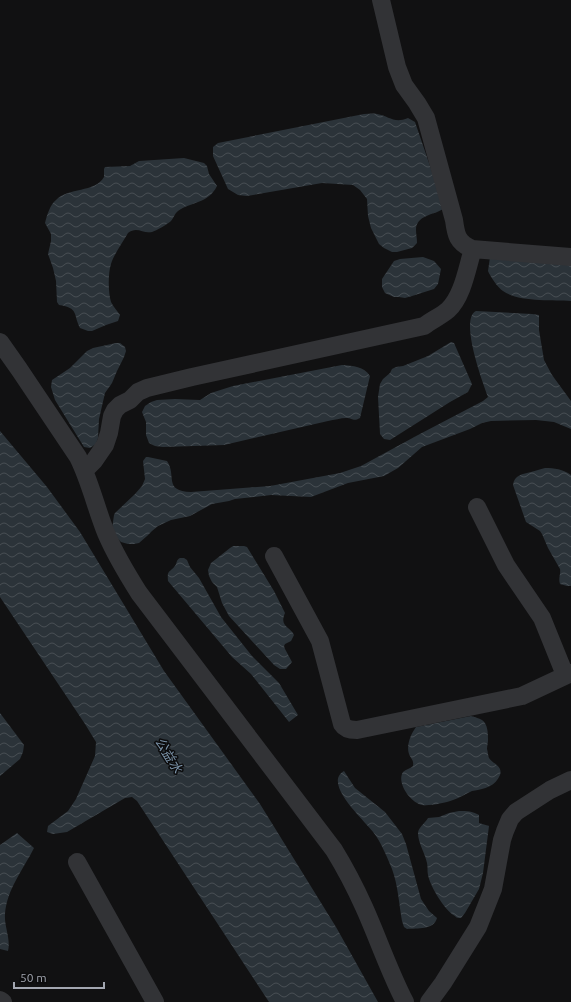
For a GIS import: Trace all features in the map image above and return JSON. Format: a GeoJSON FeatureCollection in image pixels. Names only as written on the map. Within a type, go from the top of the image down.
{"type":"FeatureCollection","features":[{"type":"Feature","properties":{"kind":"street"},"geometry":{"type":"LineString","coordinates":[[381,0],[397,67],[404,85],[426,118],[458,238],[461,243],[473,249],[571,257]]}},
{"type":"Feature","properties":{"kind":"street"},"geometry":{"type":"LineString","coordinates":[[85,470],[94,461],[105,445],[112,416],[115,410],[120,405],[130,400],[138,392],[192,377],[424,326],[448,310],[455,302],[461,291],[473,249]]}},
{"type":"Feature","properties":{"kind":"street"},"geometry":{"type":"LineString","coordinates":[[0,342],[75,450],[85,470],[107,534],[119,560],[139,593],[337,854],[364,906],[405,1002]]}},
{"type":"Feature","properties":{"kind":"street"},"geometry":{"type":"LineString","coordinates":[[274,556],[320,641],[342,724],[347,728],[357,730],[522,696],[568,674],[542,618],[506,565],[477,507]]}},
{"type":"Feature","properties":{"kind":"street"},"geometry":{"type":"LineString","coordinates":[[428,1002],[443,983],[478,927],[493,889],[504,831],[510,819],[516,812],[550,790],[571,780]]}},
{"type":"Feature","properties":{"kind":"street"},"geometry":{"type":"LineString","coordinates":[[76,862],[155,1002]]}},
{"type":"Feature","properties":{"kind":"water"},"geometry":{"type":"Polygon","coordinates":[[[364,114],[377,114],[395,120],[403,120],[408,118],[415,122],[442,201],[443,209],[422,218],[419,221],[416,230],[417,243],[412,248],[392,252],[379,244],[371,228],[368,216],[367,199],[360,190],[353,185],[322,183],[247,196],[238,195],[228,189],[213,156],[213,147],[218,143],[364,114]]]}},
{"type":"Feature","properties":{"kind":"water"},"geometry":{"type":"Polygon","coordinates":[[[184,158],[204,163],[217,186],[209,196],[178,211],[171,221],[159,229],[152,232],[134,230],[128,233],[114,256],[109,272],[110,298],[112,304],[120,315],[118,321],[92,331],[80,328],[73,310],[59,305],[57,302],[56,281],[48,254],[51,234],[45,223],[52,205],[61,196],[67,193],[94,186],[100,182],[104,177],[105,167],[130,166],[139,161],[184,158]]]}},
{"type":"Feature","properties":{"kind":"water"},"geometry":{"type":"Polygon","coordinates":[[[423,257],[434,261],[441,269],[438,284],[434,289],[405,298],[394,297],[385,293],[382,287],[382,279],[394,261],[423,257]]]}},
{"type":"Feature","properties":{"kind":"water"},"geometry":{"type":"Polygon","coordinates":[[[490,257],[571,264],[571,301],[536,300],[509,295],[494,282],[488,271],[490,257]]]}},
{"type":"Feature","properties":{"kind":"water"},"geometry":{"type":"Polygon","coordinates":[[[476,311],[539,315],[539,330],[544,360],[552,375],[571,401],[571,429],[554,422],[536,420],[491,421],[482,423],[422,447],[398,468],[384,476],[348,483],[311,497],[271,495],[235,499],[212,504],[190,516],[171,520],[158,526],[139,543],[128,544],[121,542],[115,536],[112,529],[114,515],[142,486],[145,479],[143,461],[146,457],[167,461],[170,467],[174,486],[182,491],[191,492],[270,486],[340,473],[361,466],[483,401],[488,397],[475,356],[470,332],[472,315],[476,311]]]}},
{"type":"Feature","properties":{"kind":"water"},"geometry":{"type":"Polygon","coordinates":[[[451,342],[454,343],[472,384],[468,392],[390,440],[384,439],[380,434],[378,397],[380,384],[383,379],[392,369],[428,356],[451,342]]]}},
{"type":"Feature","properties":{"kind":"water"},"geometry":{"type":"Polygon","coordinates":[[[120,343],[125,347],[126,351],[112,383],[105,393],[99,419],[98,438],[96,444],[90,448],[84,447],[55,400],[51,387],[52,380],[70,368],[87,351],[93,348],[120,343]]]}},
{"type":"Feature","properties":{"kind":"water"},"geometry":{"type":"Polygon","coordinates":[[[342,365],[361,368],[370,376],[360,418],[358,419],[337,419],[224,445],[163,447],[155,446],[149,443],[146,435],[146,422],[142,412],[145,406],[151,402],[157,400],[175,399],[200,400],[211,393],[233,386],[342,365]]]}},
{"type":"Feature","properties":{"kind":"water","name":"公益水"},"geometry":{"type":"Polygon","coordinates":[[[0,431],[47,487],[80,532],[164,671],[260,804],[336,927],[378,1002],[269,1002],[137,801],[132,797],[125,798],[67,832],[53,834],[47,832],[48,826],[68,811],[76,799],[95,756],[96,742],[0,597],[0,431]]]}},
{"type":"Feature","properties":{"kind":"water"},"geometry":{"type":"Polygon","coordinates":[[[545,468],[558,469],[571,475],[571,586],[560,584],[560,569],[540,531],[526,522],[513,485],[517,477],[525,473],[545,468]]]}},
{"type":"Feature","properties":{"kind":"water"},"geometry":{"type":"Polygon","coordinates":[[[233,546],[247,547],[274,591],[285,613],[283,621],[284,624],[294,635],[291,641],[284,646],[292,662],[286,669],[280,669],[274,665],[229,616],[222,603],[217,587],[209,576],[208,570],[211,563],[233,546]]]}},
{"type":"Feature","properties":{"kind":"water"},"geometry":{"type":"Polygon","coordinates":[[[180,558],[187,560],[221,617],[252,656],[279,683],[298,715],[289,722],[251,674],[232,657],[168,581],[168,573],[180,558]]]}},
{"type":"Feature","properties":{"kind":"water"},"geometry":{"type":"Polygon","coordinates":[[[0,713],[24,745],[20,759],[0,776],[0,713]]]}},
{"type":"Feature","properties":{"kind":"water"},"geometry":{"type":"Polygon","coordinates":[[[471,716],[481,719],[487,727],[488,756],[500,769],[501,772],[498,779],[490,786],[472,791],[450,801],[438,804],[422,805],[413,801],[403,787],[401,776],[403,772],[413,766],[408,747],[411,736],[416,727],[471,716]]]}},
{"type":"Feature","properties":{"kind":"water"},"geometry":{"type":"Polygon","coordinates":[[[344,771],[355,788],[385,812],[402,834],[421,899],[429,911],[437,918],[432,925],[407,929],[404,927],[396,881],[385,852],[372,830],[349,804],[338,785],[338,777],[344,771]]]}},
{"type":"Feature","properties":{"kind":"water"},"geometry":{"type":"Polygon","coordinates":[[[459,811],[479,815],[479,823],[489,826],[483,873],[479,889],[461,918],[456,917],[451,913],[438,898],[429,880],[426,859],[418,833],[420,827],[428,818],[439,817],[459,811]]]}},
{"type":"Feature","properties":{"kind":"water"},"geometry":{"type":"Polygon","coordinates":[[[17,833],[34,848],[12,888],[6,905],[5,919],[9,942],[8,951],[0,949],[0,845],[17,833]]]}}]}
